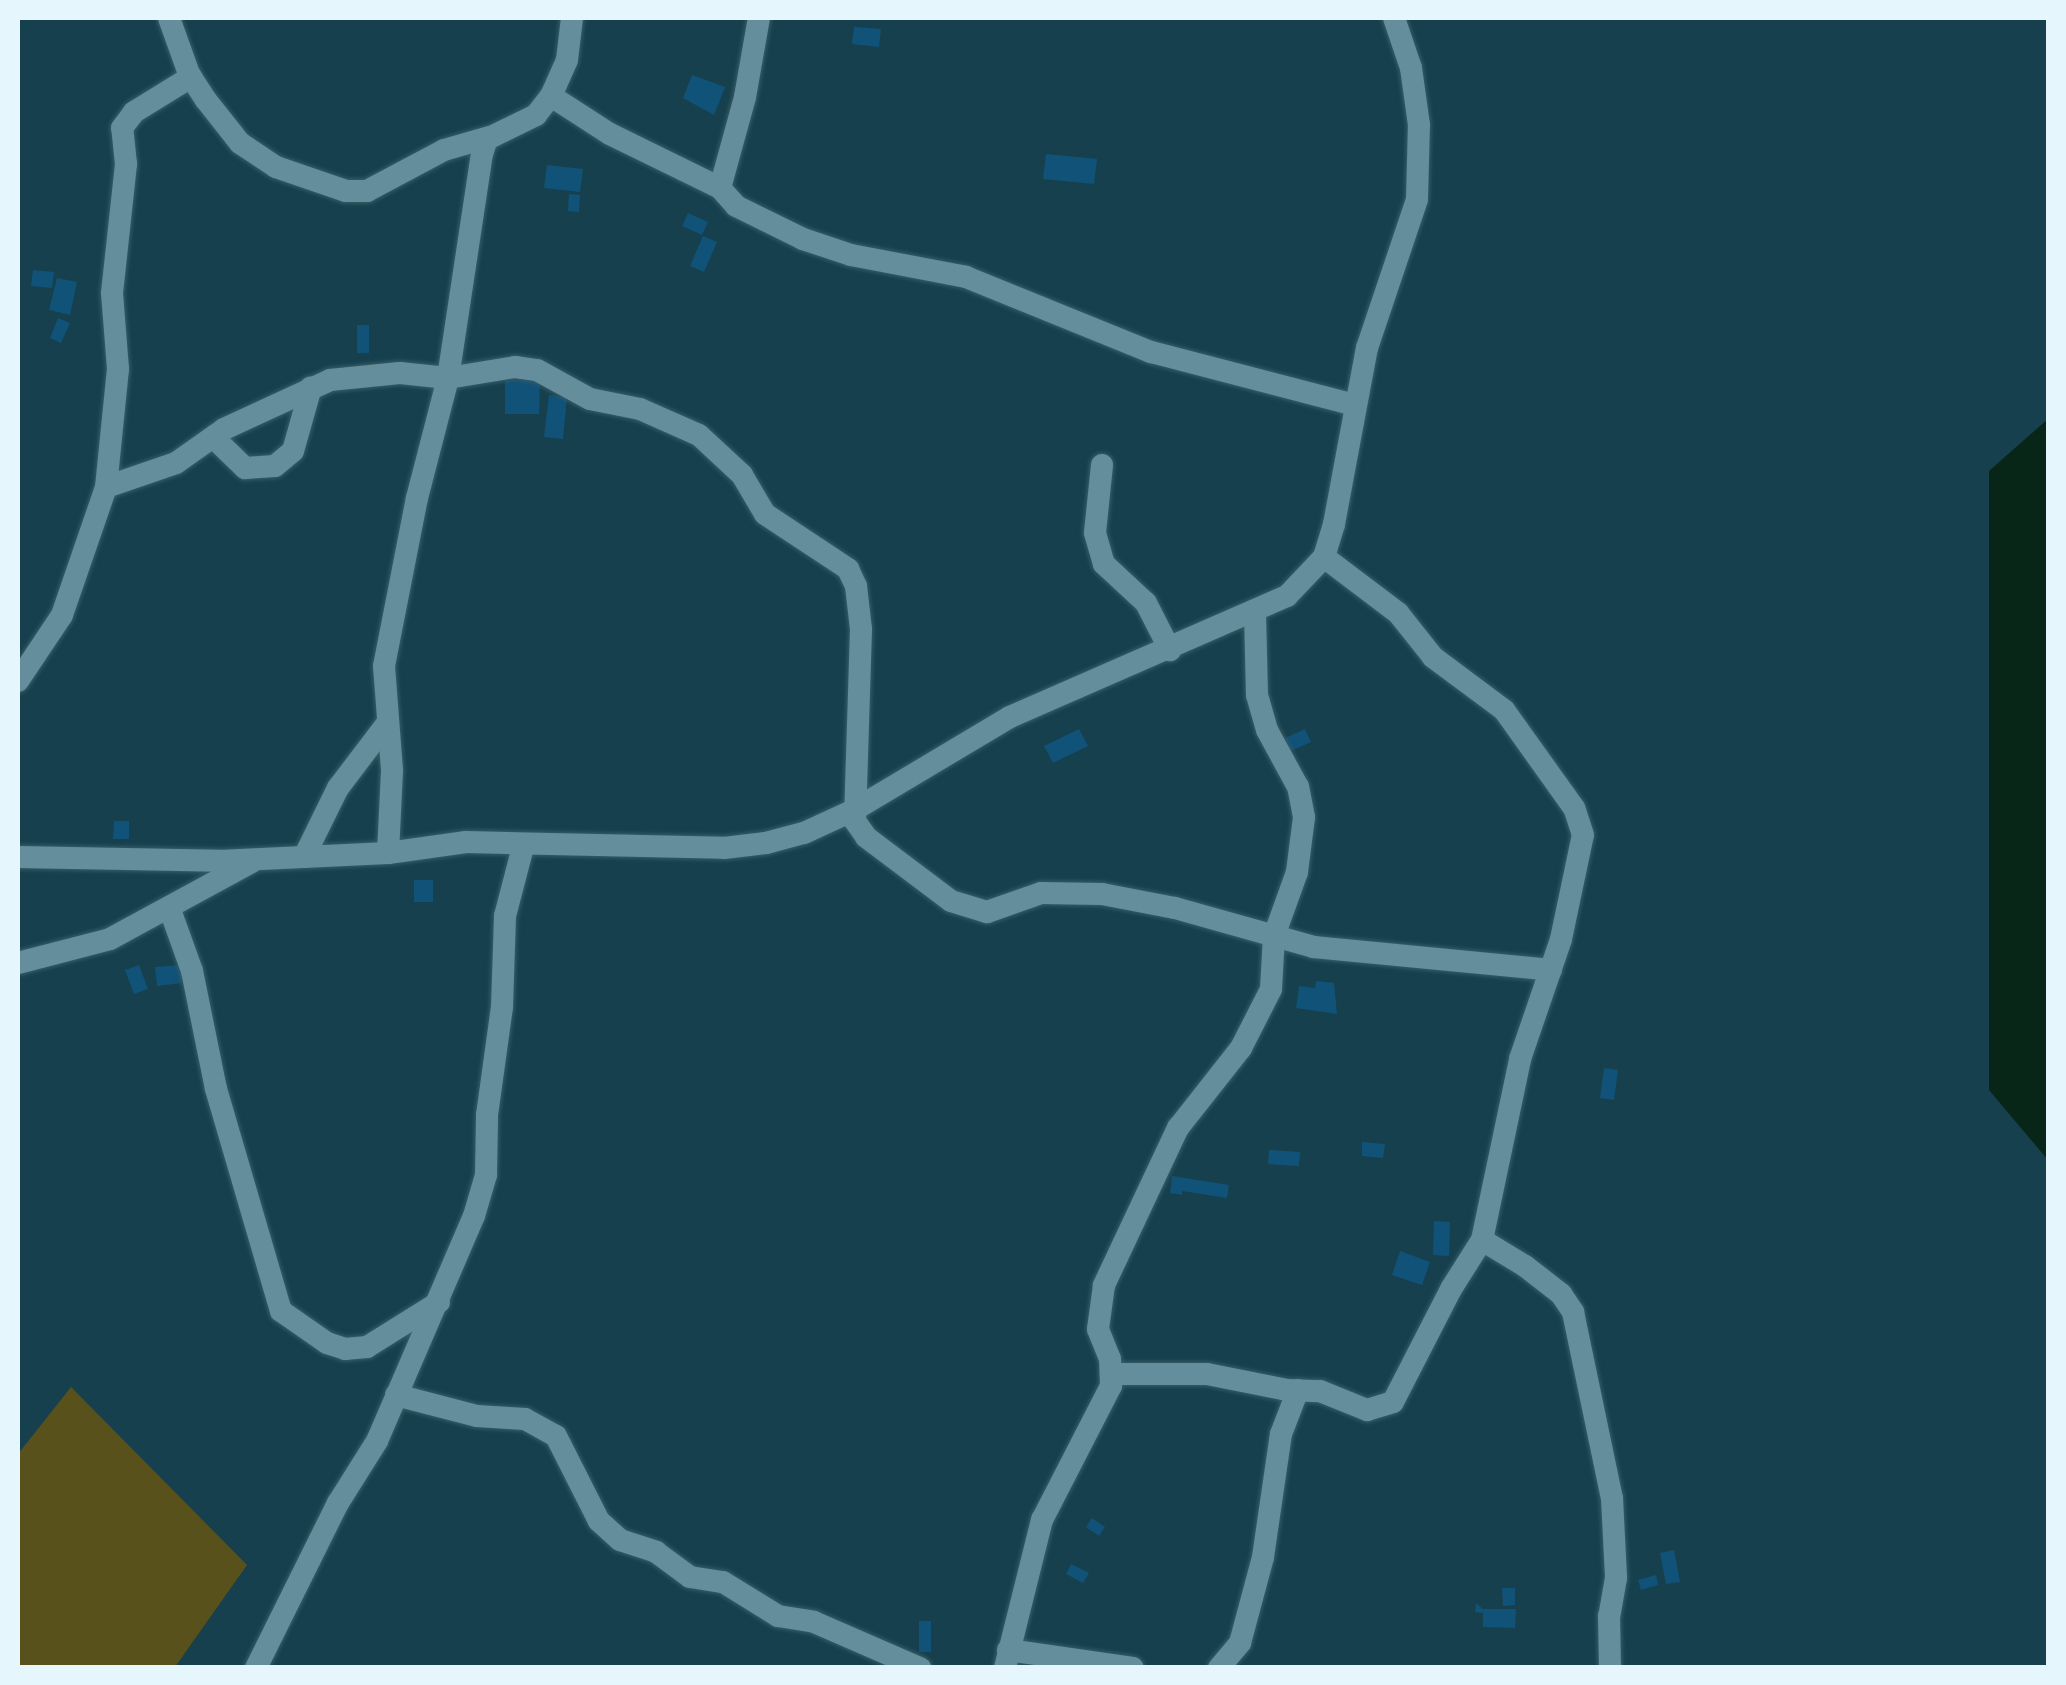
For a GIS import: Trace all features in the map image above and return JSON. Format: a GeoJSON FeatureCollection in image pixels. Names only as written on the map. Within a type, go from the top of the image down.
{"type":"FeatureCollection","features":[{"type":"Feature","properties":{"kind":"street"},"geometry":{"type":"LineString","coordinates":[[169,18],[191,77],[240,144],[255,156],[346,191],[372,190],[444,150],[489,137],[536,115],[551,96],[567,60],[572,18]]}},
{"type":"Feature","properties":{"kind":"street"},"geometry":{"type":"LineString","coordinates":[[720,188],[745,97],[758,18]]}},
{"type":"Feature","properties":{"kind":"street"},"geometry":{"type":"LineString","coordinates":[[18,858],[256,860],[388,853],[466,842],[524,846],[607,842],[724,848],[766,843],[804,833],[854,810],[1010,717],[1287,596],[1324,556],[1334,524],[1367,348],[1417,199],[1420,126],[1411,68],[1394,18]]}},
{"type":"Feature","properties":{"kind":"street"},"geometry":{"type":"LineString","coordinates":[[18,681],[62,614],[106,487],[118,370],[112,293],[126,164],[122,128],[134,112],[191,77]]}},
{"type":"Feature","properties":{"kind":"street"},"geometry":{"type":"LineString","coordinates":[[551,96],[610,134],[720,188],[736,206],[830,250],[966,277],[1152,352],[1354,405]]}},
{"type":"Feature","properties":{"kind":"street"},"geometry":{"type":"LineString","coordinates":[[388,853],[392,770],[385,726],[384,666],[417,498],[448,378],[477,179],[489,137]]}},
{"type":"Feature","properties":{"kind":"street"},"geometry":{"type":"LineString","coordinates":[[106,487],[176,463],[213,438],[311,387],[344,378],[400,373],[448,378],[528,368],[590,399],[633,407],[684,428],[720,452],[742,476],[764,514],[848,569],[856,586],[861,629],[854,810],[862,833],[918,880],[965,908],[994,911],[1027,896],[1078,892],[1175,908],[1324,948],[1550,970]]}},
{"type":"Feature","properties":{"kind":"street"},"geometry":{"type":"LineString","coordinates":[[213,438],[245,468],[275,466],[293,451],[311,387]]}},
{"type":"Feature","properties":{"kind":"street"},"geometry":{"type":"LineString","coordinates":[[1102,465],[1095,533],[1104,564],[1146,602],[1170,650]]}},
{"type":"Feature","properties":{"kind":"street"},"geometry":{"type":"LineString","coordinates":[[1113,1374],[1189,1372],[1320,1391],[1367,1410],[1390,1405],[1482,1240],[1520,1059],[1550,970],[1583,835],[1574,808],[1504,710],[1433,657],[1398,613],[1324,556]]}},
{"type":"Feature","properties":{"kind":"street"},"geometry":{"type":"LineString","coordinates":[[1133,1668],[1006,1659],[1042,1520],[1097,1420],[1113,1374],[1098,1329],[1104,1285],[1178,1128],[1241,1048],[1264,1010],[1271,989],[1274,936],[1298,872],[1304,817],[1298,787],[1267,730],[1258,695],[1254,612]]}},
{"type":"Feature","properties":{"kind":"street"},"geometry":{"type":"LineString","coordinates":[[304,858],[338,788],[385,726]]}},
{"type":"Feature","properties":{"kind":"street"},"geometry":{"type":"LineString","coordinates":[[256,1668],[338,1503],[377,1441],[457,1263],[486,1175],[488,1114],[502,1007],[504,916],[524,846]]}},
{"type":"Feature","properties":{"kind":"street"},"geometry":{"type":"LineString","coordinates":[[18,962],[110,938],[256,860]]}},
{"type":"Feature","properties":{"kind":"street"},"geometry":{"type":"LineString","coordinates":[[169,908],[192,971],[220,1104],[281,1311],[326,1343],[346,1350],[366,1347],[439,1302]]}},
{"type":"Feature","properties":{"kind":"street"},"geometry":{"type":"LineString","coordinates":[[1482,1240],[1526,1266],[1561,1294],[1573,1312],[1612,1498],[1616,1578],[1609,1616],[1610,1668]]}},
{"type":"Feature","properties":{"kind":"street"},"geometry":{"type":"LineString","coordinates":[[1219,1668],[1240,1643],[1262,1557],[1282,1434],[1298,1390]]}},
{"type":"Feature","properties":{"kind":"street"},"geometry":{"type":"LineString","coordinates":[[396,1395],[476,1416],[525,1419],[556,1436],[599,1522],[620,1540],[656,1552],[690,1577],[723,1582],[778,1616],[814,1622],[920,1668]]}},
{"type":"Feature","properties":{"kind":"shaded area"},"geometry":{"type":"Polygon","coordinates":[[[2048,419],[2048,1160],[1989,1090],[1989,471],[2048,419]]]}},
{"type":"Feature","properties":{"kind":"shaded area"},"geometry":{"type":"Polygon","coordinates":[[[71,1387],[247,1565],[175,1667],[18,1667],[18,1454],[71,1387]]]}},
{"type":"Feature","properties":{"kind":"building"},"geometry":{"type":"Polygon","coordinates":[[[854,27],[881,29],[879,47],[852,44],[854,27]]]}},
{"type":"Feature","properties":{"kind":"building"},"geometry":{"type":"Polygon","coordinates":[[[692,75],[725,87],[714,115],[683,98],[692,75]]]}},
{"type":"Feature","properties":{"kind":"building"},"geometry":{"type":"Polygon","coordinates":[[[1046,154],[1097,159],[1094,184],[1043,179],[1046,154]]]}},
{"type":"Feature","properties":{"kind":"building"},"geometry":{"type":"Polygon","coordinates":[[[547,165],[583,169],[580,192],[544,188],[547,165]]]}},
{"type":"Feature","properties":{"kind":"building"},"geometry":{"type":"Polygon","coordinates":[[[569,194],[580,195],[579,212],[568,211],[569,194]]]}},
{"type":"Feature","properties":{"kind":"building"},"geometry":{"type":"Polygon","coordinates":[[[688,213],[708,222],[702,235],[682,226],[688,213]]]}},
{"type":"Feature","properties":{"kind":"building"},"geometry":{"type":"Polygon","coordinates":[[[703,236],[717,242],[704,272],[690,266],[703,236]]]}},
{"type":"Feature","properties":{"kind":"building"},"geometry":{"type":"Polygon","coordinates":[[[33,270],[54,272],[52,288],[31,286],[33,270]]]}},
{"type":"Feature","properties":{"kind":"building"},"geometry":{"type":"Polygon","coordinates":[[[57,278],[77,282],[70,315],[49,310],[57,278]]]}},
{"type":"Feature","properties":{"kind":"building"},"geometry":{"type":"Polygon","coordinates":[[[58,318],[70,323],[61,343],[50,338],[58,318]]]}},
{"type":"Feature","properties":{"kind":"building"},"geometry":{"type":"Polygon","coordinates":[[[357,325],[369,325],[369,353],[357,353],[357,325]]]}},
{"type":"Feature","properties":{"kind":"building"},"geometry":{"type":"Polygon","coordinates":[[[505,379],[540,380],[539,414],[505,414],[505,379]]]}},
{"type":"Feature","properties":{"kind":"building"},"geometry":{"type":"Polygon","coordinates":[[[549,395],[567,397],[563,439],[544,437],[549,395]]]}},
{"type":"Feature","properties":{"kind":"building"},"geometry":{"type":"Polygon","coordinates":[[[1079,729],[1088,746],[1053,763],[1044,746],[1079,729]]]}},
{"type":"Feature","properties":{"kind":"building"},"geometry":{"type":"Polygon","coordinates":[[[1305,729],[1311,742],[1291,751],[1285,738],[1305,729]]]}},
{"type":"Feature","properties":{"kind":"building"},"geometry":{"type":"Polygon","coordinates":[[[114,821],[129,821],[129,839],[113,839],[114,821]]]}},
{"type":"Feature","properties":{"kind":"building"},"geometry":{"type":"Polygon","coordinates":[[[414,880],[433,880],[433,902],[414,902],[414,880]]]}},
{"type":"Feature","properties":{"kind":"building"},"geometry":{"type":"Polygon","coordinates":[[[139,965],[148,989],[134,994],[125,970],[139,965]]]}},
{"type":"Feature","properties":{"kind":"building"},"geometry":{"type":"Polygon","coordinates":[[[181,965],[182,983],[157,986],[155,967],[181,965]]]}},
{"type":"Feature","properties":{"kind":"building"},"geometry":{"type":"Polygon","coordinates":[[[1316,981],[1334,983],[1337,1014],[1296,1008],[1299,986],[1315,988],[1316,981]]]}},
{"type":"Feature","properties":{"kind":"building"},"geometry":{"type":"Polygon","coordinates":[[[1604,1068],[1618,1070],[1614,1100],[1600,1098],[1604,1068]]]}},
{"type":"Feature","properties":{"kind":"building"},"geometry":{"type":"Polygon","coordinates":[[[1362,1142],[1385,1144],[1383,1158],[1362,1156],[1362,1142]]]}},
{"type":"Feature","properties":{"kind":"building"},"geometry":{"type":"Polygon","coordinates":[[[1269,1150],[1300,1152],[1299,1166],[1268,1164],[1269,1150]]]}},
{"type":"Feature","properties":{"kind":"building"},"geometry":{"type":"Polygon","coordinates":[[[1172,1176],[1229,1185],[1227,1198],[1182,1191],[1182,1195],[1170,1193],[1172,1176]]]}},
{"type":"Feature","properties":{"kind":"building"},"geometry":{"type":"Polygon","coordinates":[[[1434,1221],[1450,1222],[1449,1256],[1433,1255],[1434,1221]]]}},
{"type":"Feature","properties":{"kind":"building"},"geometry":{"type":"Polygon","coordinates":[[[1400,1251],[1430,1262],[1422,1285],[1392,1275],[1400,1251]]]}},
{"type":"Feature","properties":{"kind":"building"},"geometry":{"type":"Polygon","coordinates":[[[1092,1518],[1105,1527],[1099,1536],[1086,1527],[1092,1518]]]}},
{"type":"Feature","properties":{"kind":"building"},"geometry":{"type":"Polygon","coordinates":[[[1674,1550],[1680,1582],[1666,1584],[1660,1553],[1674,1550]]]}},
{"type":"Feature","properties":{"kind":"building"},"geometry":{"type":"Polygon","coordinates":[[[1071,1564],[1089,1573],[1083,1583],[1066,1574],[1071,1564]]]}},
{"type":"Feature","properties":{"kind":"building"},"geometry":{"type":"Polygon","coordinates":[[[1656,1575],[1658,1585],[1641,1590],[1638,1580],[1656,1575]]]}},
{"type":"Feature","properties":{"kind":"building"},"geometry":{"type":"Polygon","coordinates":[[[1502,1588],[1515,1588],[1515,1605],[1503,1606],[1502,1588]]]}},
{"type":"Feature","properties":{"kind":"building"},"geometry":{"type":"Polygon","coordinates":[[[1476,1603],[1483,1609],[1516,1609],[1515,1628],[1483,1627],[1483,1613],[1475,1612],[1476,1603]]]}},
{"type":"Feature","properties":{"kind":"building"},"geometry":{"type":"Polygon","coordinates":[[[919,1621],[931,1621],[931,1652],[919,1652],[919,1621]]]}}]}
